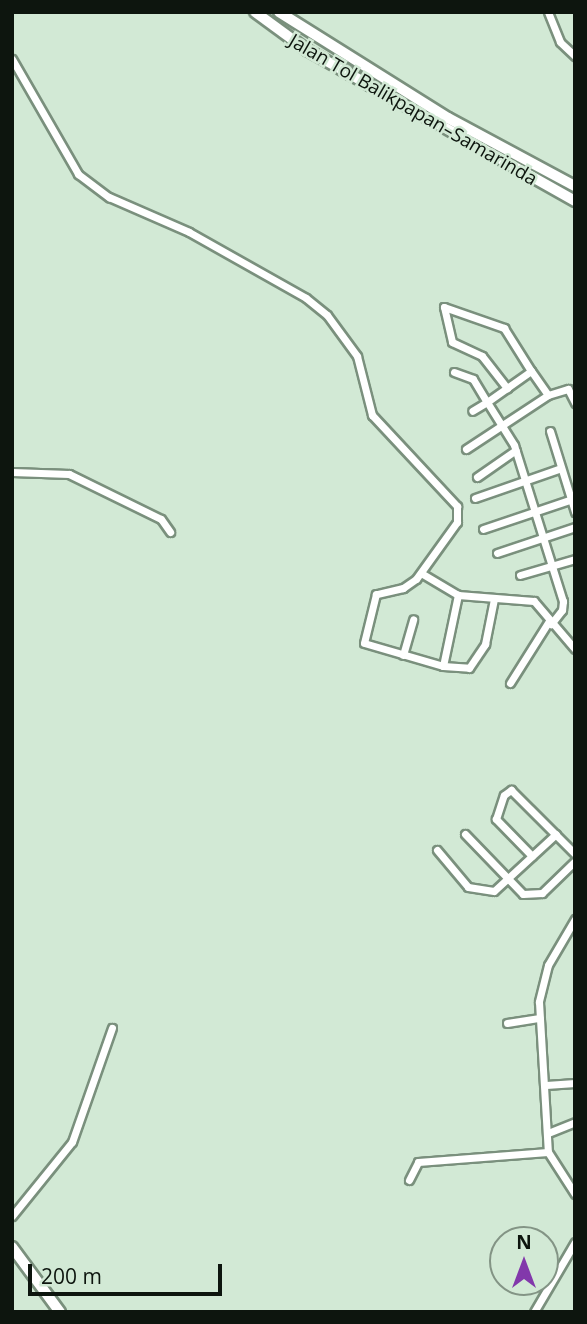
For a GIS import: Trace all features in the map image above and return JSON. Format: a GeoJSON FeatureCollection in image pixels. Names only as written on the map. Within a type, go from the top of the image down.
{"type":"FeatureCollection","features":[{"type":"Feature","properties":{"kind":"highway","name":"Jalan Tol Balikpapan–Samarinda"},"geometry":{"type":"LineString","coordinates":[[255,12],[307,50],[575,201]]}},
{"type":"Feature","properties":{"kind":"highway","name":"Jalan Tol Balikpapan–Samarinda"},"geometry":{"type":"LineString","coordinates":[[279,12],[448,118],[575,186]]}},
{"type":"Feature","properties":{"kind":"highway"},"geometry":{"type":"LineString","coordinates":[[12,1247],[60,1312]]}},
{"type":"Feature","properties":{"kind":"street"},"geometry":{"type":"LineString","coordinates":[[548,12],[561,42],[575,56]]}},
{"type":"Feature","properties":{"kind":"street"},"geometry":{"type":"LineString","coordinates":[[12,59],[78,174],[109,197],[189,232],[306,298],[341,332],[358,356],[372,415],[457,506],[457,522],[421,573],[404,588],[378,592],[364,634],[367,646],[458,669],[477,662],[494,598]]}},
{"type":"Feature","properties":{"kind":"street"},"geometry":{"type":"LineString","coordinates":[[507,388],[477,351],[452,342],[444,307],[504,328],[548,395]]}},
{"type":"Feature","properties":{"kind":"street"},"geometry":{"type":"LineString","coordinates":[[472,411],[531,371]]}},
{"type":"Feature","properties":{"kind":"street"},"geometry":{"type":"LineString","coordinates":[[454,372],[473,379],[516,450],[563,608],[550,622],[510,683]]}},
{"type":"Feature","properties":{"kind":"street"},"geometry":{"type":"LineString","coordinates":[[466,449],[548,395],[568,389],[575,403]]}},
{"type":"Feature","properties":{"kind":"street"},"geometry":{"type":"LineString","coordinates":[[551,431],[575,512]]}},
{"type":"Feature","properties":{"kind":"street"},"geometry":{"type":"LineString","coordinates":[[477,477],[516,450]]}},
{"type":"Feature","properties":{"kind":"street"},"geometry":{"type":"LineString","coordinates":[[475,498],[561,468]]}},
{"type":"Feature","properties":{"kind":"street"},"geometry":{"type":"LineString","coordinates":[[12,472],[69,474],[161,519],[170,531]]}},
{"type":"Feature","properties":{"kind":"street"},"geometry":{"type":"LineString","coordinates":[[483,529],[573,498]]}},
{"type":"Feature","properties":{"kind":"street"},"geometry":{"type":"LineString","coordinates":[[497,553],[575,527]]}},
{"type":"Feature","properties":{"kind":"street"},"geometry":{"type":"LineString","coordinates":[[520,575],[575,559]]}},
{"type":"Feature","properties":{"kind":"street"},"geometry":{"type":"LineString","coordinates":[[421,573],[458,595],[528,598],[575,649]]}},
{"type":"Feature","properties":{"kind":"street"},"geometry":{"type":"LineString","coordinates":[[443,666],[458,595]]}},
{"type":"Feature","properties":{"kind":"street"},"geometry":{"type":"LineString","coordinates":[[403,654],[413,620]]}},
{"type":"Feature","properties":{"kind":"street"},"geometry":{"type":"LineString","coordinates":[[532,856],[496,819],[508,792],[517,793],[575,854]]}},
{"type":"Feature","properties":{"kind":"street"},"geometry":{"type":"LineString","coordinates":[[466,834],[523,894],[535,895],[575,862]]}},
{"type":"Feature","properties":{"kind":"street"},"geometry":{"type":"LineString","coordinates":[[437,850],[473,889],[494,891],[510,880],[556,834]]}},
{"type":"Feature","properties":{"kind":"street"},"geometry":{"type":"LineString","coordinates":[[575,919],[542,983],[540,1018],[547,1085],[548,1153],[575,1194]]}},
{"type":"Feature","properties":{"kind":"street"},"geometry":{"type":"LineString","coordinates":[[506,1023],[540,1018]]}},
{"type":"Feature","properties":{"kind":"street"},"geometry":{"type":"LineString","coordinates":[[12,1216],[72,1142],[112,1028]]}},
{"type":"Feature","properties":{"kind":"street"},"geometry":{"type":"LineString","coordinates":[[547,1085],[575,1083]]}},
{"type":"Feature","properties":{"kind":"street"},"geometry":{"type":"LineString","coordinates":[[548,1133],[575,1122]]}},
{"type":"Feature","properties":{"kind":"street"},"geometry":{"type":"LineString","coordinates":[[410,1180],[418,1162],[548,1153]]}},
{"type":"Feature","properties":{"kind":"street"},"geometry":{"type":"LineString","coordinates":[[534,1312],[575,1242]]}}]}
